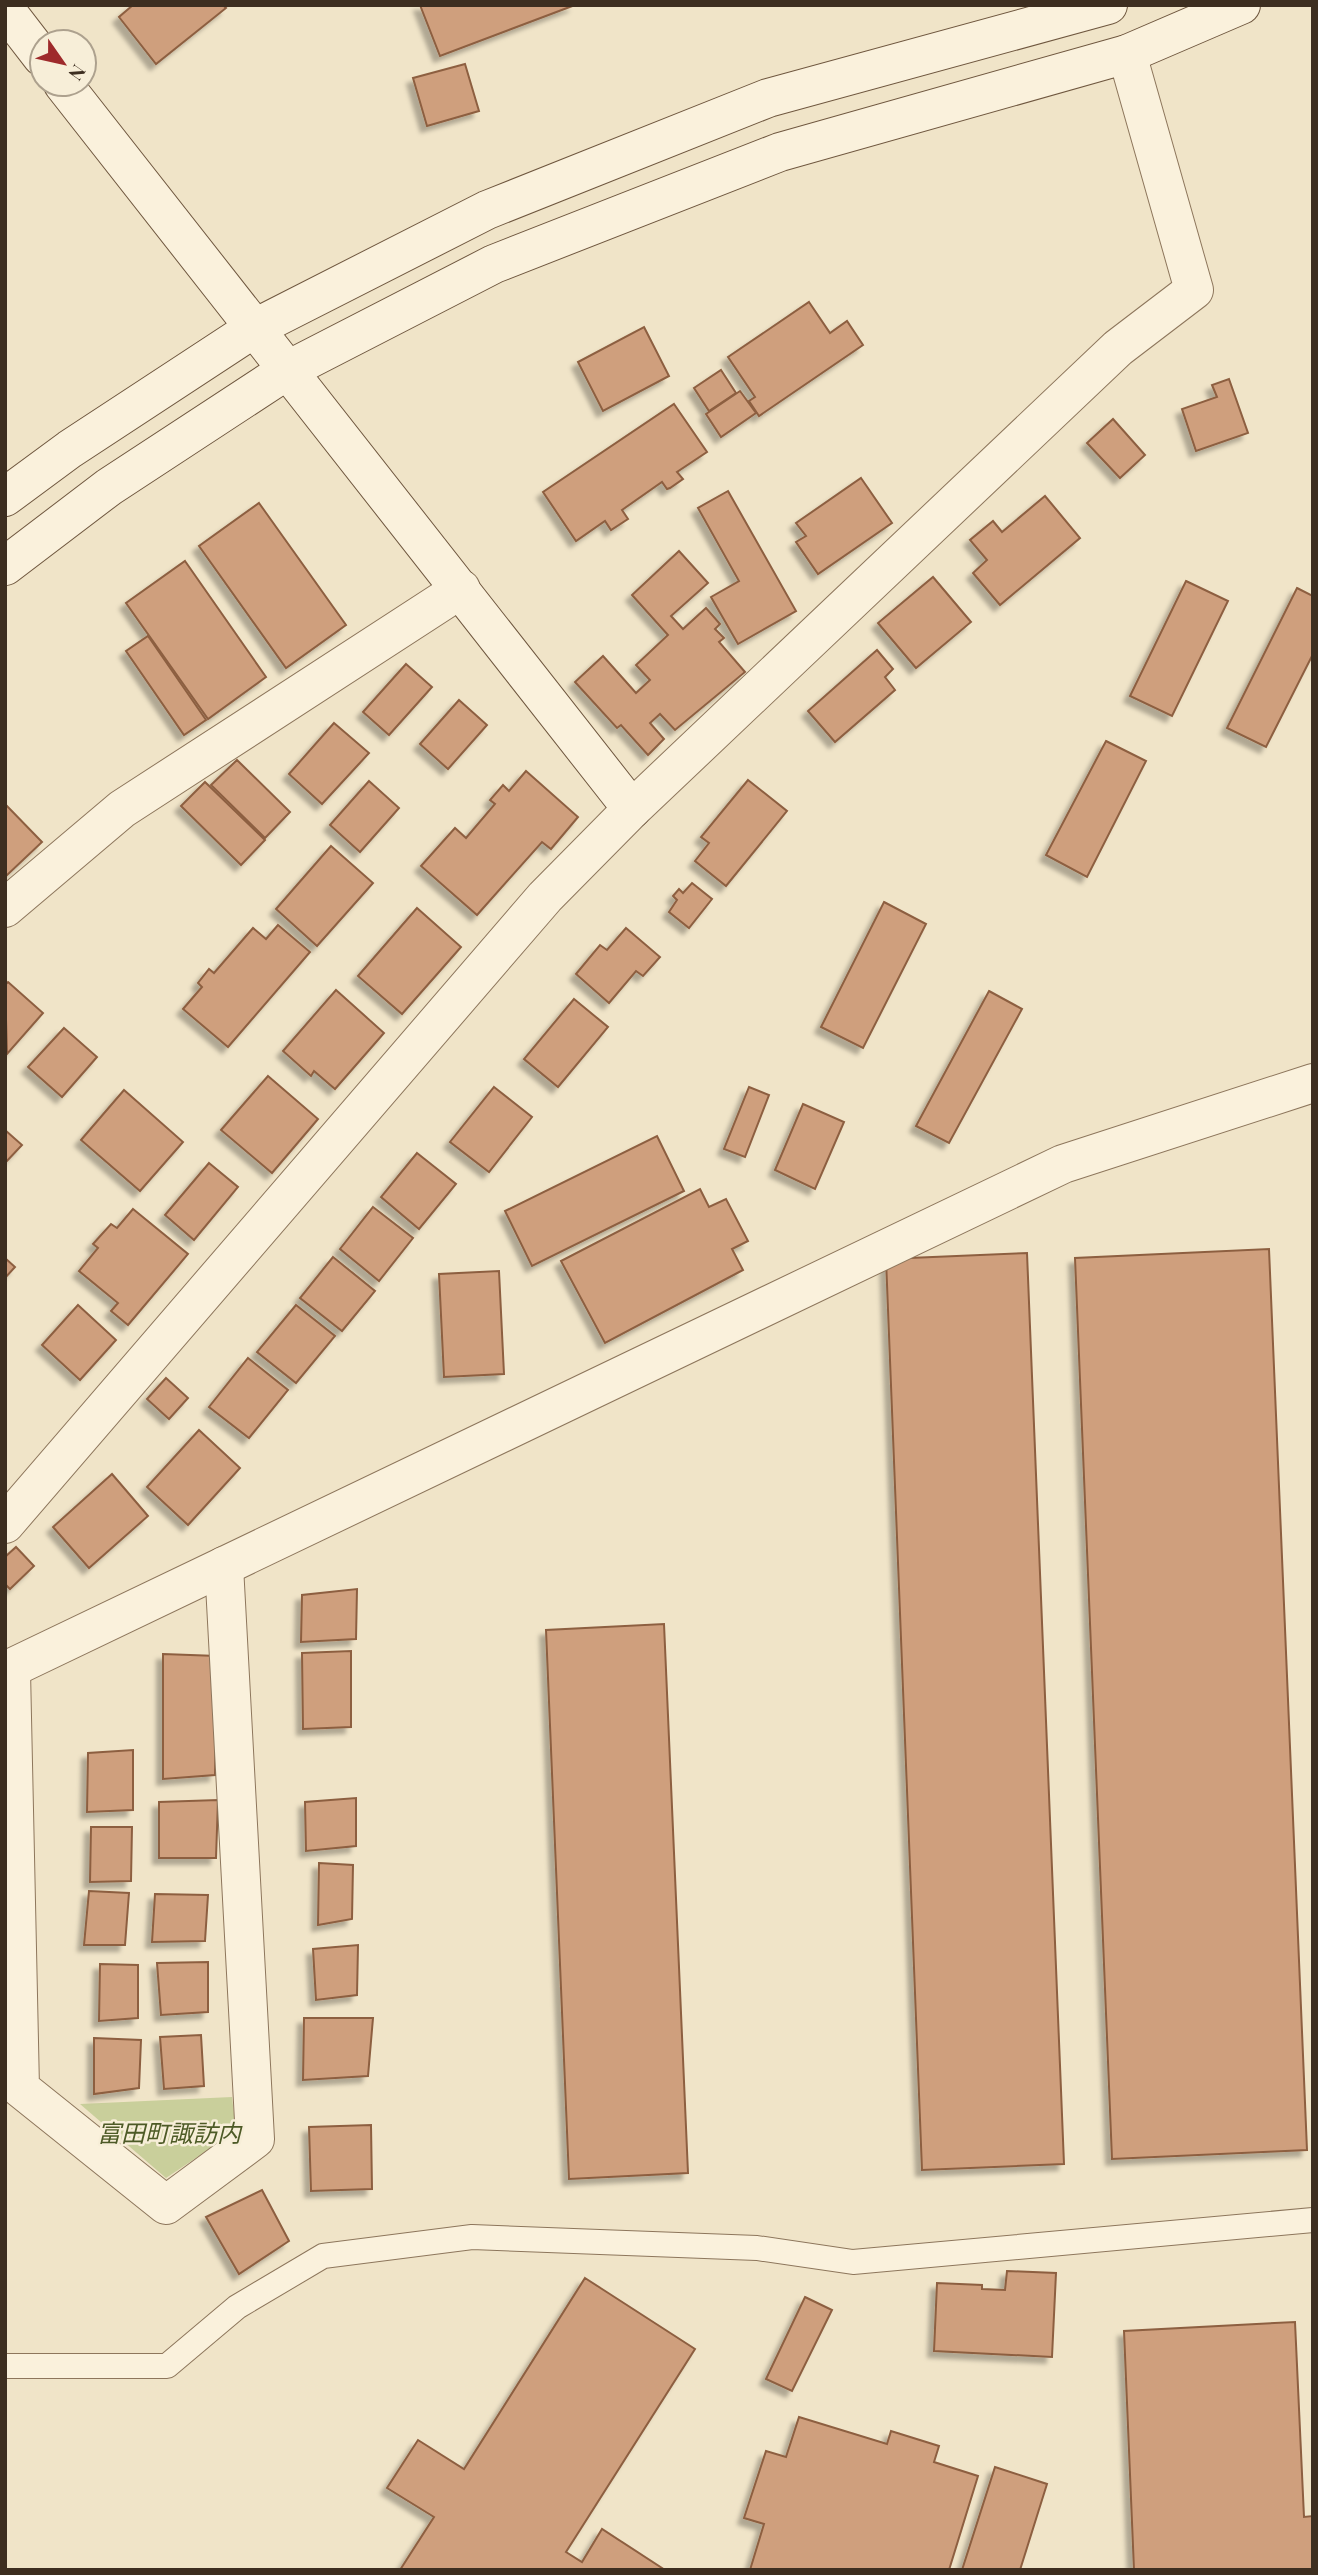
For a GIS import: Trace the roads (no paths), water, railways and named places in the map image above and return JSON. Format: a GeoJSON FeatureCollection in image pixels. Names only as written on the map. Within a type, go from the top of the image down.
{"type":"FeatureCollection","features":[{"type":"Feature","properties":{"kind":"street"},"geometry":{"type":"LineString","coordinates":[[5,497],[70,449],[253,329],[487,210],[768,99],[1108,5]]}},
{"type":"Feature","properties":{"kind":"street"},"geometry":{"type":"LineString","coordinates":[[5,566],[109,487],[286,371],[495,264],[780,152],[1127,54],[1241,5]]}},
{"type":"Feature","properties":{"kind":"street"},"geometry":{"type":"LineString","coordinates":[[5,9],[28,39]]}},
{"type":"Feature","properties":{"kind":"street"},"geometry":{"type":"LineString","coordinates":[[5,1524],[545,897],[632,809],[1118,348],[1194,290],[1127,54]]}},
{"type":"Feature","properties":{"kind":"street"},"geometry":{"type":"LineString","coordinates":[[74,98],[632,809]]}},
{"type":"Feature","properties":{"kind":"street"},"geometry":{"type":"LineString","coordinates":[[5,908],[122,809],[461,589]]}},
{"type":"Feature","properties":{"kind":"street"},"geometry":{"type":"LineString","coordinates":[[225,1566],[255,2139],[166,2205],[20,2088],[8,1671],[225,1566],[1063,1164],[1313,1083]]}},
{"type":"Feature","properties":{"kind":"lane"},"geometry":{"type":"LineString","coordinates":[[5,2366],[167,2366],[237,2307],[323,2256],[472,2237],[757,2248],[853,2262],[1313,2220]]}},
{"type":"Feature","properties":{"kind":"park label","name":"富田町諏訪内"},"geometry":{"type":"Point","coordinates":[169,2134]}}]}
